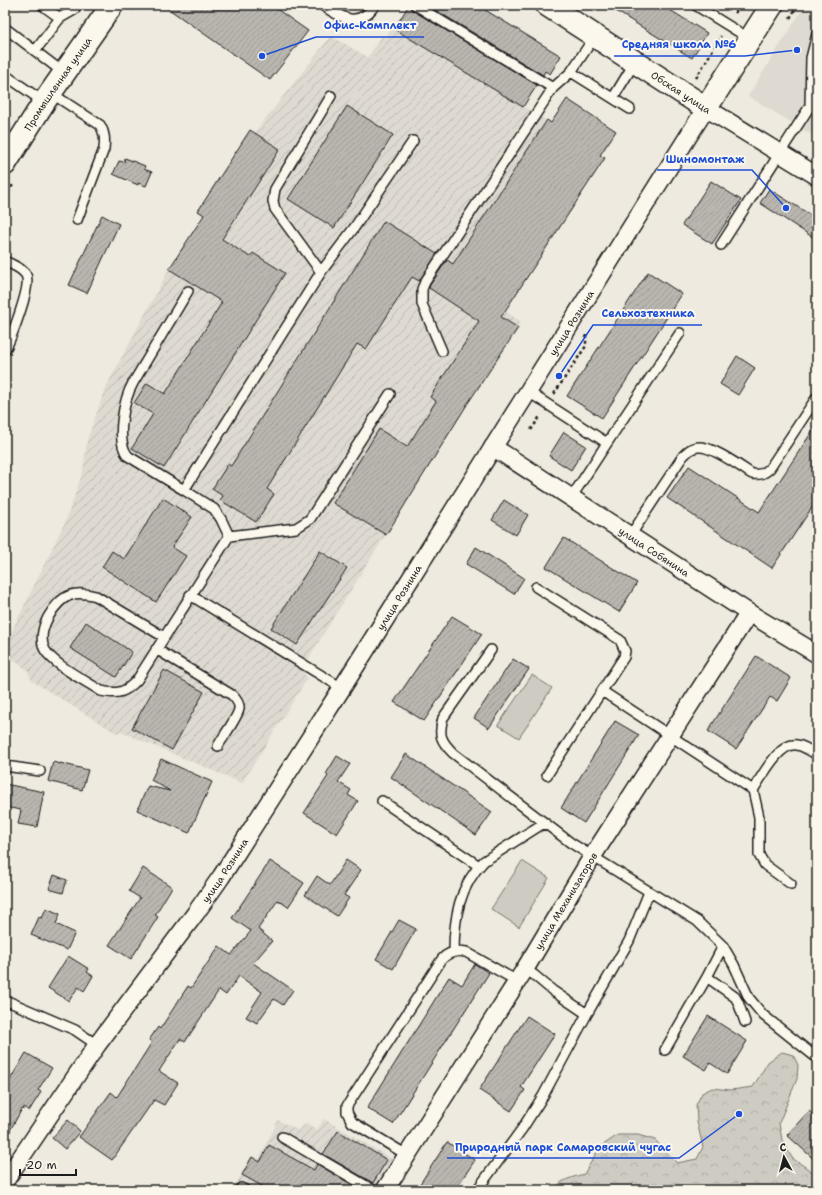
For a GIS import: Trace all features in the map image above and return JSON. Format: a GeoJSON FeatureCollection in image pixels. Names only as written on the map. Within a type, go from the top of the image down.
{"type":"FeatureCollection","features":[{"type":"Feature","properties":{"kind":"main road","name":"Промышленная улица"},"geometry":{"type":"LineString","coordinates":[[5,164],[47,97],[112,5]]}},
{"type":"Feature","properties":{"kind":"main road","name":"Обская улица"},"geometry":{"type":"LineString","coordinates":[[547,5],[706,108]]}},
{"type":"Feature","properties":{"kind":"main road","name":"улица Рознина"},"geometry":{"type":"LineString","coordinates":[[706,108],[772,5]]}},
{"type":"Feature","properties":{"kind":"street","name":"Обская улица"},"geometry":{"type":"LineString","coordinates":[[706,108],[817,176]]}},
{"type":"Feature","properties":{"kind":"street","name":"улица Рознина"},"geometry":{"type":"LineString","coordinates":[[7,1184],[97,1045],[200,908],[342,688],[706,108]]}},
{"type":"Feature","properties":{"kind":"street","name":"улица Собянина"},"geometry":{"type":"LineString","coordinates":[[493,446],[749,613],[817,654]]}},
{"type":"Feature","properties":{"kind":"street","name":"улица Механизаторов"},"geometry":{"type":"LineString","coordinates":[[385,1190],[521,975],[592,857],[749,613]]}},
{"type":"Feature","properties":{"kind":"lane"},"geometry":{"type":"LineString","coordinates":[[42,5],[60,18]]}},
{"type":"Feature","properties":{"kind":"lane"},"geometry":{"type":"LineString","coordinates":[[35,51],[60,18],[74,10],[77,5]]}},
{"type":"Feature","properties":{"kind":"lane"},"geometry":{"type":"LineString","coordinates":[[322,5],[333,12],[355,20],[363,18],[375,5]]}},
{"type":"Feature","properties":{"kind":"lane"},"geometry":{"type":"LineString","coordinates":[[415,5],[553,88]]}},
{"type":"Feature","properties":{"kind":"lane"},"geometry":{"type":"LineString","coordinates":[[695,5],[750,39]]}},
{"type":"Feature","properties":{"kind":"lane"},"geometry":{"type":"LineString","coordinates":[[5,28],[64,73]]}},
{"type":"Feature","properties":{"kind":"lane"},"geometry":{"type":"LineString","coordinates":[[721,244],[779,154],[813,108],[811,58],[817,34]]}},
{"type":"Feature","properties":{"kind":"lane"},"geometry":{"type":"LineString","coordinates":[[442,351],[422,304],[422,290],[425,282],[553,88],[571,72],[595,36]]}},
{"type":"Feature","properties":{"kind":"lane"},"geometry":{"type":"LineString","coordinates":[[613,98],[635,62]]}},
{"type":"Feature","properties":{"kind":"lane"},"geometry":{"type":"LineString","coordinates":[[571,72],[630,108]]}},
{"type":"Feature","properties":{"kind":"lane"},"geometry":{"type":"LineString","coordinates":[[5,75],[72,108],[100,125],[104,130],[104,149],[77,220]]}},
{"type":"Feature","properties":{"kind":"lane"},"geometry":{"type":"LineString","coordinates":[[321,272],[275,209],[272,200],[275,189],[331,96]]}},
{"type":"Feature","properties":{"kind":"lane"},"geometry":{"type":"LineString","coordinates":[[184,490],[321,272],[354,228],[413,140]]}},
{"type":"Feature","properties":{"kind":"lane"},"geometry":{"type":"LineString","coordinates":[[5,261],[21,270],[26,275],[28,280],[27,288],[12,335],[5,350]]}},
{"type":"Feature","properties":{"kind":"lane"},"geometry":{"type":"LineString","coordinates":[[188,291],[133,382],[128,393],[123,415],[122,445],[124,452],[128,456],[214,509],[221,519],[229,536]]}},
{"type":"Feature","properties":{"kind":"lane"},"geometry":{"type":"LineString","coordinates":[[571,498],[680,333]]}},
{"type":"Feature","properties":{"kind":"lane"},"geometry":{"type":"LineString","coordinates":[[527,391],[607,442]]}},
{"type":"Feature","properties":{"kind":"lane"},"geometry":{"type":"LineString","coordinates":[[164,637],[96,596],[82,594],[71,595],[60,601],[44,624],[43,636],[44,648],[52,659],[102,691],[111,694],[130,688],[137,680],[229,536],[296,528],[310,519],[390,394]]}},
{"type":"Feature","properties":{"kind":"lane"},"geometry":{"type":"LineString","coordinates":[[630,536],[683,456],[691,449],[700,446],[711,449],[752,474],[758,475],[765,473],[770,468],[817,398]]}},
{"type":"Feature","properties":{"kind":"lane"},"geometry":{"type":"LineString","coordinates":[[536,587],[620,640],[625,651],[624,657],[547,775]]}},
{"type":"Feature","properties":{"kind":"lane"},"geometry":{"type":"LineString","coordinates":[[190,595],[342,688]]}},
{"type":"Feature","properties":{"kind":"lane"},"geometry":{"type":"LineString","coordinates":[[156,649],[232,695],[237,701],[240,708],[238,714],[218,746]]}},
{"type":"Feature","properties":{"kind":"lane"},"geometry":{"type":"LineString","coordinates":[[491,650],[443,718],[440,728],[441,738],[446,746],[453,753],[571,843],[697,921],[723,946],[734,965],[749,998],[756,1008],[817,1058]]}},
{"type":"Feature","properties":{"kind":"lane"},"geometry":{"type":"LineString","coordinates":[[602,691],[753,790],[759,817],[759,855],[765,865],[791,884]]}},
{"type":"Feature","properties":{"kind":"lane"},"geometry":{"type":"LineString","coordinates":[[753,790],[779,752],[788,746],[797,745],[806,748],[817,755]]}},
{"type":"Feature","properties":{"kind":"lane"},"geometry":{"type":"LineString","coordinates":[[5,766],[40,771]]}},
{"type":"Feature","properties":{"kind":"lane"},"geometry":{"type":"LineString","coordinates":[[382,801],[479,866]]}},
{"type":"Feature","properties":{"kind":"lane"},"geometry":{"type":"LineString","coordinates":[[454,952],[454,930],[460,899],[467,884],[479,866],[484,861],[544,823]]}},
{"type":"Feature","properties":{"kind":"lane"},"geometry":{"type":"LineString","coordinates":[[477,1190],[522,1129],[543,1096],[587,1014],[629,941],[649,892]]}},
{"type":"Feature","properties":{"kind":"lane"},"geometry":{"type":"LineString","coordinates":[[665,1050],[723,946]]}},
{"type":"Feature","properties":{"kind":"lane"},"geometry":{"type":"LineString","coordinates":[[407,1155],[352,1122],[347,1112],[347,1106],[442,959],[448,954],[460,951],[466,952],[521,975],[534,975],[553,991],[587,1014]]}},
{"type":"Feature","properties":{"kind":"lane"},"geometry":{"type":"LineString","coordinates":[[707,977],[735,997],[745,1022]]}},
{"type":"Feature","properties":{"kind":"lane"},"geometry":{"type":"LineString","coordinates":[[5,1000],[75,1030],[97,1045]]}},
{"type":"Feature","properties":{"kind":"lane"},"geometry":{"type":"LineString","coordinates":[[282,1137],[373,1190]]}},
{"type":"Feature","properties":{"kind":"path"},"geometry":{"type":"LineString","coordinates":[[696,78],[740,5]]}},
{"type":"Feature","properties":{"kind":"shaded area"},"geometry":{"type":"Polygon","coordinates":[[[805,5],[817,5],[817,138],[748,96],[805,5]]]}},
{"type":"Feature","properties":{"kind":"shaded area"},"geometry":{"type":"Polygon","coordinates":[[[392,28],[551,123],[567,99],[616,131],[601,155],[605,158],[505,311],[521,322],[463,411],[311,654],[303,670],[307,679],[242,783],[121,732],[116,733],[32,681],[27,670],[8,656],[5,645],[66,520],[83,471],[87,440],[106,387],[169,269],[204,215],[198,211],[250,130],[255,132],[331,36],[368,57],[382,36],[385,38],[392,28]]]}},
{"type":"Feature","properties":{"kind":"shaded area"},"geometry":{"type":"Polygon","coordinates":[[[324,1119],[409,1169],[395,1190],[233,1190],[251,1156],[259,1159],[278,1120],[298,1130],[306,1124],[317,1130],[324,1119]]]}},
{"type":"Feature","properties":{"kind":"green space"},"geometry":{"type":"Polygon","coordinates":[[[532,675],[552,688],[519,738],[498,725],[532,675]]]}},
{"type":"Feature","properties":{"kind":"green space"},"geometry":{"type":"Polygon","coordinates":[[[522,861],[549,878],[519,927],[491,909],[522,861]]]}},
{"type":"Feature","properties":{"kind":"green space"},"geometry":{"type":"Polygon","coordinates":[[[782,1052],[793,1055],[798,1065],[797,1079],[779,1123],[782,1140],[792,1158],[817,1175],[817,1190],[554,1190],[563,1181],[584,1174],[600,1147],[618,1135],[638,1135],[655,1140],[677,1163],[697,1159],[703,1147],[697,1122],[696,1105],[702,1093],[712,1088],[731,1090],[753,1087],[768,1062],[782,1052]]]}},
{"type":"Feature","properties":{"kind":"building"},"geometry":{"type":"Polygon","coordinates":[[[163,5],[271,5],[308,31],[270,80],[163,5]]]}},
{"type":"Feature","properties":{"kind":"building"},"geometry":{"type":"Polygon","coordinates":[[[409,5],[412,10],[537,85],[523,107],[394,29],[409,5]]]}},
{"type":"Feature","properties":{"kind":"building"},"geometry":{"type":"Polygon","coordinates":[[[427,5],[477,5],[561,56],[550,74],[545,71],[543,75],[427,5]]]}},
{"type":"Feature","properties":{"kind":"building"},"geometry":{"type":"Polygon","coordinates":[[[606,5],[662,5],[707,33],[692,58],[606,5]]]}},
{"type":"Feature","properties":{"kind":"building"},"geometry":{"type":"Polygon","coordinates":[[[567,99],[616,131],[600,155],[605,158],[501,317],[518,328],[468,403],[386,535],[333,503],[379,429],[407,447],[436,401],[430,397],[479,321],[429,288],[430,285],[447,260],[453,264],[547,120],[551,123],[567,99]]]}},
{"type":"Feature","properties":{"kind":"building"},"geometry":{"type":"Polygon","coordinates":[[[347,106],[393,135],[334,228],[288,199],[347,106]]]}},
{"type":"Feature","properties":{"kind":"building"},"geometry":{"type":"Polygon","coordinates":[[[250,130],[280,149],[222,239],[250,257],[253,253],[285,273],[164,468],[132,448],[153,414],[134,403],[147,383],[165,394],[222,302],[169,269],[204,215],[198,211],[250,130]]]}},
{"type":"Feature","properties":{"kind":"building"},"geometry":{"type":"Polygon","coordinates":[[[125,158],[145,166],[144,169],[152,172],[146,186],[138,183],[138,185],[113,174],[119,161],[124,162],[125,158]]]}},
{"type":"Feature","properties":{"kind":"building"},"geometry":{"type":"Polygon","coordinates":[[[711,181],[741,200],[712,244],[682,225],[711,181]]]}},
{"type":"Feature","properties":{"kind":"building"},"geometry":{"type":"Polygon","coordinates":[[[769,189],[817,219],[817,240],[760,203],[769,189]]]}},
{"type":"Feature","properties":{"kind":"building"},"geometry":{"type":"Polygon","coordinates":[[[102,215],[119,224],[87,293],[69,285],[102,215]]]}},
{"type":"Feature","properties":{"kind":"building"},"geometry":{"type":"Polygon","coordinates":[[[384,221],[437,254],[419,281],[412,277],[366,349],[357,344],[267,489],[274,494],[256,522],[220,500],[223,496],[212,489],[228,464],[231,466],[384,221]]]}},
{"type":"Feature","properties":{"kind":"building"},"geometry":{"type":"Polygon","coordinates":[[[648,272],[682,294],[602,418],[567,396],[648,272]]]}},
{"type":"Feature","properties":{"kind":"building"},"geometry":{"type":"Polygon","coordinates":[[[737,356],[755,368],[738,395],[720,384],[737,356]]]}},
{"type":"Feature","properties":{"kind":"building"},"geometry":{"type":"Polygon","coordinates":[[[817,424],[817,500],[772,568],[667,498],[689,466],[759,512],[817,424]]]}},
{"type":"Feature","properties":{"kind":"building"},"geometry":{"type":"Polygon","coordinates":[[[564,432],[586,446],[571,470],[549,456],[564,432]]]}},
{"type":"Feature","properties":{"kind":"building"},"geometry":{"type":"Polygon","coordinates":[[[163,498],[192,517],[172,547],[186,556],[156,602],[102,567],[112,551],[124,559],[163,498]]]}},
{"type":"Feature","properties":{"kind":"building"},"geometry":{"type":"Polygon","coordinates":[[[504,500],[528,515],[516,535],[492,520],[504,500]]]}},
{"type":"Feature","properties":{"kind":"building"},"geometry":{"type":"Polygon","coordinates":[[[564,538],[637,583],[619,612],[546,567],[564,538]]]}},
{"type":"Feature","properties":{"kind":"building"},"geometry":{"type":"Polygon","coordinates":[[[476,547],[524,578],[514,594],[466,564],[476,547]]]}},
{"type":"Feature","properties":{"kind":"building"},"geometry":{"type":"Polygon","coordinates":[[[320,551],[347,568],[297,645],[271,628],[320,551]]]}},
{"type":"Feature","properties":{"kind":"building"},"geometry":{"type":"Polygon","coordinates":[[[452,616],[482,634],[424,721],[394,702],[452,616]]]}},
{"type":"Feature","properties":{"kind":"building"},"geometry":{"type":"Polygon","coordinates":[[[86,622],[132,652],[116,677],[70,648],[86,622]]]}},
{"type":"Feature","properties":{"kind":"building"},"geometry":{"type":"Polygon","coordinates":[[[756,656],[791,678],[777,701],[770,697],[736,749],[708,731],[756,656]]]}},
{"type":"Feature","properties":{"kind":"building"},"geometry":{"type":"Polygon","coordinates":[[[513,659],[529,669],[489,728],[474,718],[513,659]]]}},
{"type":"Feature","properties":{"kind":"building"},"geometry":{"type":"Polygon","coordinates":[[[164,670],[204,692],[172,750],[132,728],[164,670]]]}},
{"type":"Feature","properties":{"kind":"building"},"geometry":{"type":"Polygon","coordinates":[[[615,721],[639,735],[584,823],[561,808],[615,721]]]}},
{"type":"Feature","properties":{"kind":"building"},"geometry":{"type":"Polygon","coordinates":[[[406,754],[492,812],[476,835],[391,777],[406,754]]]}},
{"type":"Feature","properties":{"kind":"building"},"geometry":{"type":"Polygon","coordinates":[[[337,756],[350,764],[338,782],[351,790],[348,795],[358,801],[337,834],[304,813],[328,776],[326,774],[337,756]]]}},
{"type":"Feature","properties":{"kind":"building"},"geometry":{"type":"Polygon","coordinates":[[[161,759],[212,782],[189,833],[137,810],[148,786],[170,791],[151,780],[161,759]]]}},
{"type":"Feature","properties":{"kind":"building"},"geometry":{"type":"Polygon","coordinates":[[[53,762],[88,770],[82,790],[48,781],[53,762]]]}},
{"type":"Feature","properties":{"kind":"building"},"geometry":{"type":"Polygon","coordinates":[[[5,784],[44,792],[37,827],[18,824],[21,810],[5,807],[5,784]]]}},
{"type":"Feature","properties":{"kind":"building"},"geometry":{"type":"Polygon","coordinates":[[[346,860],[361,870],[344,895],[349,898],[337,916],[305,895],[317,876],[330,885],[346,860]]]}},
{"type":"Feature","properties":{"kind":"building"},"geometry":{"type":"Polygon","coordinates":[[[270,861],[304,883],[288,907],[278,900],[258,929],[272,941],[253,963],[293,990],[283,1005],[274,999],[257,1023],[246,1017],[262,992],[239,976],[226,995],[219,990],[185,1042],[180,1039],[159,1071],[178,1083],[164,1105],[154,1100],[112,1160],[79,1137],[111,1092],[117,1097],[152,1042],[149,1040],[158,1027],[160,1029],[188,986],[191,988],[219,946],[231,955],[251,931],[232,918],[270,861]]]}},
{"type":"Feature","properties":{"kind":"building"},"geometry":{"type":"Polygon","coordinates":[[[143,868],[172,887],[155,915],[158,917],[131,959],[109,945],[140,898],[129,891],[143,868]]]}},
{"type":"Feature","properties":{"kind":"building"},"geometry":{"type":"Polygon","coordinates":[[[54,875],[67,880],[63,893],[49,889],[54,875]]]}},
{"type":"Feature","properties":{"kind":"building"},"geometry":{"type":"Polygon","coordinates":[[[46,908],[60,914],[56,924],[75,933],[67,950],[31,935],[39,917],[42,918],[46,908]]]}},
{"type":"Feature","properties":{"kind":"building"},"geometry":{"type":"Polygon","coordinates":[[[399,920],[416,929],[393,969],[376,959],[399,920]]]}},
{"type":"Feature","properties":{"kind":"building"},"geometry":{"type":"Polygon","coordinates":[[[68,956],[89,969],[87,972],[93,976],[84,991],[78,987],[69,1001],[48,988],[68,956]]]}},
{"type":"Feature","properties":{"kind":"building"},"geometry":{"type":"Polygon","coordinates":[[[475,964],[489,973],[393,1124],[367,1108],[449,977],[462,985],[475,964]]]}},
{"type":"Feature","properties":{"kind":"building"},"geometry":{"type":"Polygon","coordinates":[[[527,1016],[555,1034],[521,1087],[525,1090],[511,1111],[479,1090],[527,1016]]]}},
{"type":"Feature","properties":{"kind":"building"},"geometry":{"type":"Polygon","coordinates":[[[708,1016],[747,1041],[727,1074],[710,1063],[706,1070],[683,1056],[708,1016]]]}},
{"type":"Feature","properties":{"kind":"building"},"geometry":{"type":"Polygon","coordinates":[[[26,1053],[52,1068],[38,1090],[41,1092],[29,1111],[24,1107],[23,1110],[22,1109],[5,1139],[5,1088],[26,1053]]]}},
{"type":"Feature","properties":{"kind":"building"},"geometry":{"type":"Polygon","coordinates":[[[809,1111],[817,1118],[817,1162],[787,1135],[809,1111]]]}},
{"type":"Feature","properties":{"kind":"building"},"geometry":{"type":"Polygon","coordinates":[[[68,1120],[80,1131],[65,1149],[52,1138],[68,1120]]]}},
{"type":"Feature","properties":{"kind":"building"},"geometry":{"type":"Polygon","coordinates":[[[338,1131],[387,1160],[373,1183],[323,1154],[338,1131]]]}},
{"type":"Feature","properties":{"kind":"building"},"geometry":{"type":"Polygon","coordinates":[[[447,1142],[475,1160],[455,1190],[416,1190],[447,1142]]]}},
{"type":"Feature","properties":{"kind":"building"},"geometry":{"type":"Polygon","coordinates":[[[269,1145],[314,1170],[317,1164],[361,1190],[269,1190],[242,1175],[252,1157],[260,1162],[269,1145]]]}},
{"type":"Feature","properties":{"kind":"place","name":"Средняя школа №6"},"geometry":{"type":"Point","coordinates":[797,50]}},
{"type":"Feature","properties":{"kind":"place","name":"Офис-Комплект"},"geometry":{"type":"Point","coordinates":[262,56]}},
{"type":"Feature","properties":{"kind":"place","name":"Шиномонтаж"},"geometry":{"type":"Point","coordinates":[786,208]}},
{"type":"Feature","properties":{"kind":"place","name":"Сельхозтехника"},"geometry":{"type":"Point","coordinates":[559,376]}},
{"type":"Feature","properties":{"kind":"place","name":"Природный парк Самаровский чугас"},"geometry":{"type":"Point","coordinates":[739,1114]}}]}
